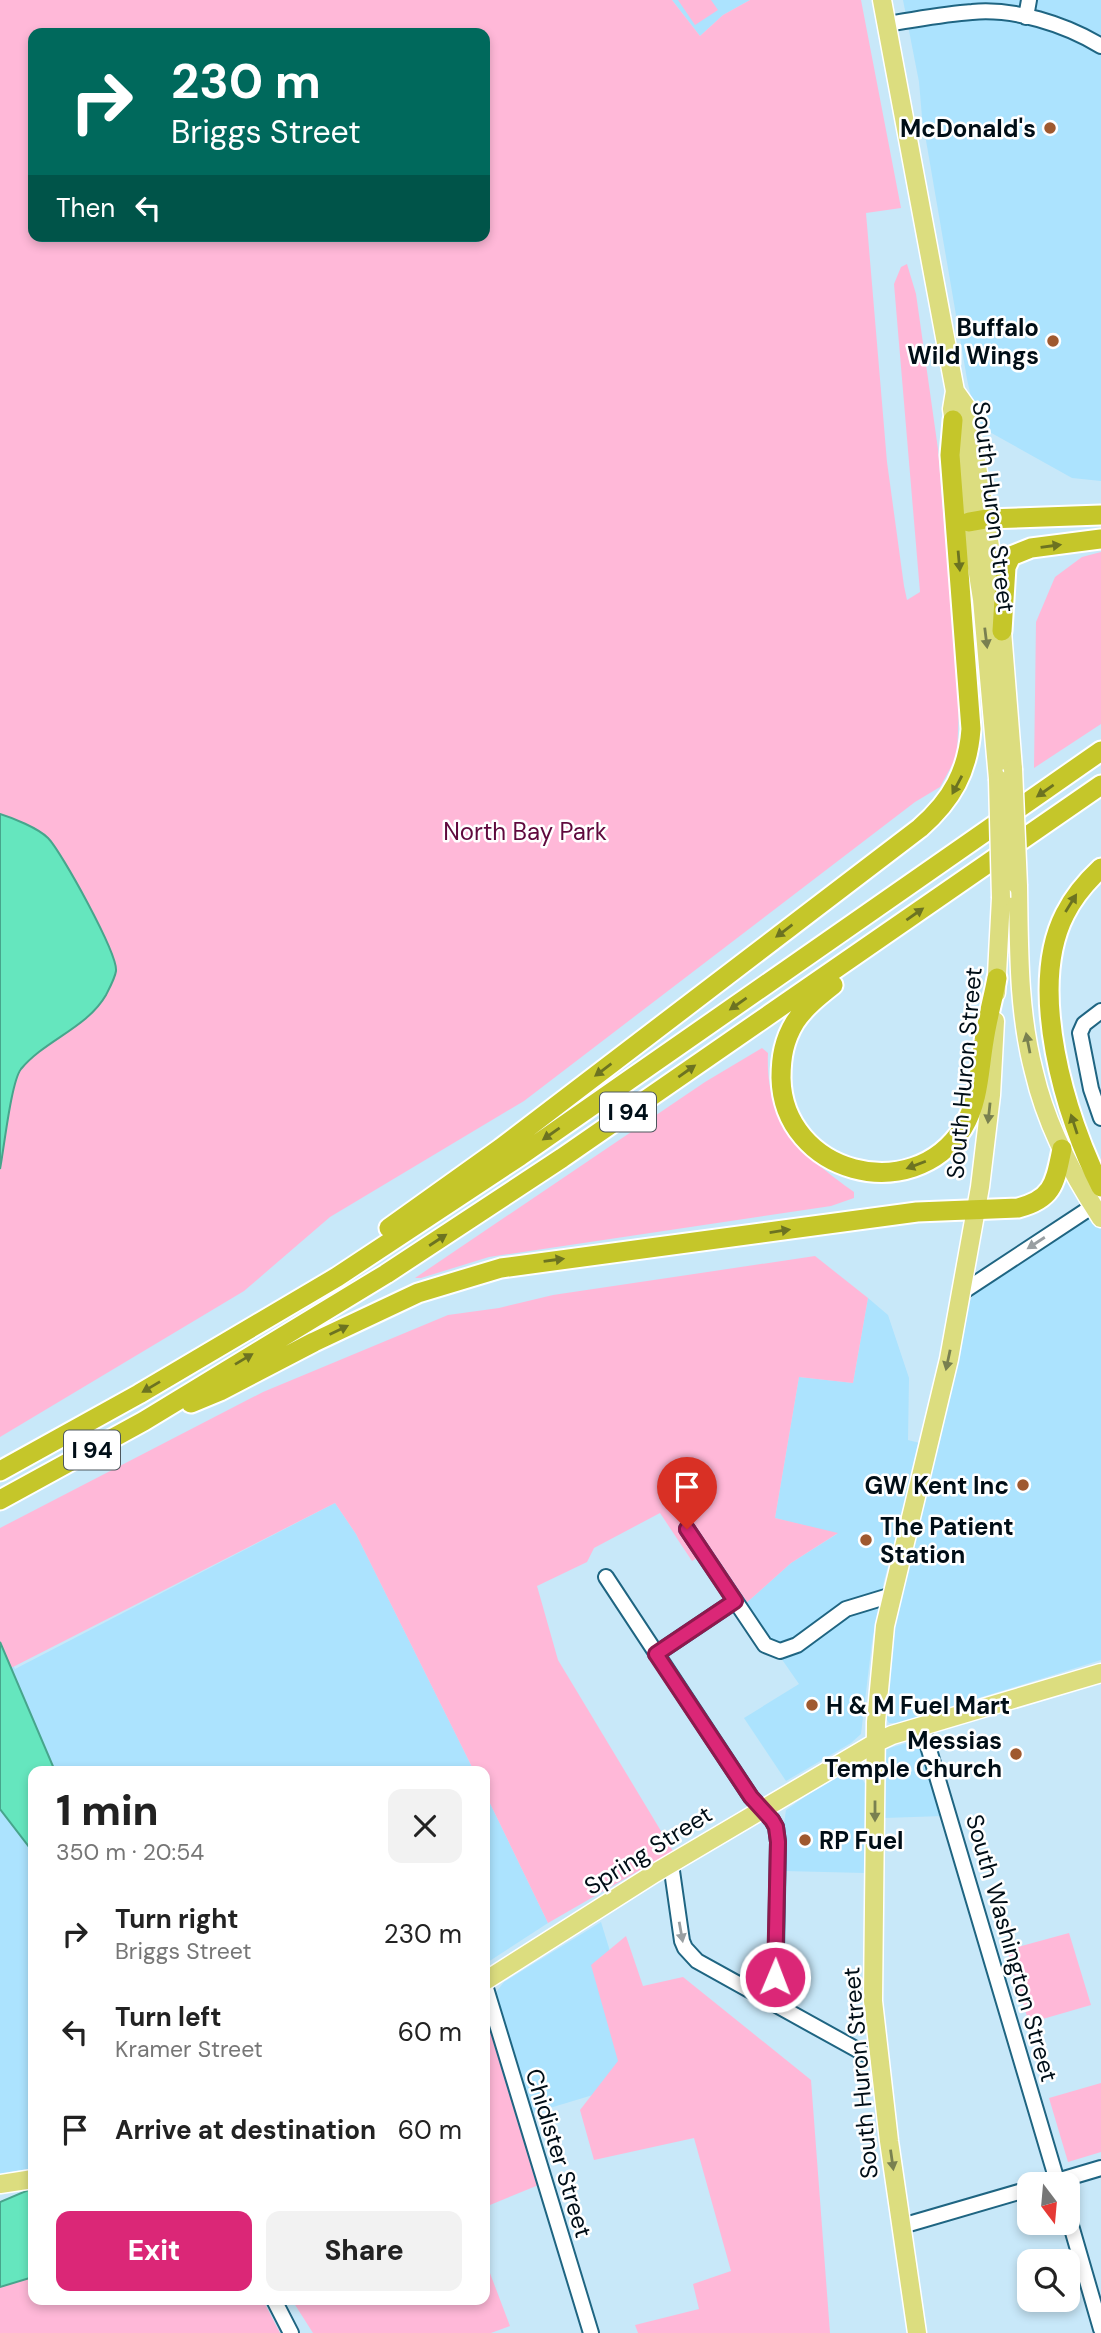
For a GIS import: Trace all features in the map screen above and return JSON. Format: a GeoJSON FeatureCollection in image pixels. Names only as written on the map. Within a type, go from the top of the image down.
{"type":"FeatureCollection","features":[{"type":"Feature","properties":{"kind":"highway"},"geometry":{"type":"LineString","coordinates":[[337,1277],[378,1235],[500,1148],[920,828],[939,812],[952,795],[967,763],[971,729],[950,455],[953,420]]}},
{"type":"Feature","properties":{"kind":"highway"},"geometry":{"type":"LineString","coordinates":[[978,520],[1101,515]]}},
{"type":"Feature","properties":{"kind":"highway"},"geometry":{"type":"LineString","coordinates":[[1002,631],[1006,566],[1011,556],[1031,548],[1101,540]]}},
{"type":"Feature","properties":{"kind":"highway","name":"I 94"},"geometry":{"type":"LineString","coordinates":[[0,1471],[139,1394],[337,1277],[520,1156],[1101,751]]}},
{"type":"Feature","properties":{"kind":"highway","name":"I 94"},"geometry":{"type":"LineString","coordinates":[[0,1500],[144,1421],[386,1274],[562,1158],[1101,785]]}},
{"type":"Feature","properties":{"kind":"highway"},"geometry":{"type":"LineString","coordinates":[[1101,868],[1076,896],[1064,915],[1051,956],[1050,985],[1056,1058],[1065,1094],[1079,1138],[1101,1187]]}},
{"type":"Feature","properties":{"kind":"highway"},"geometry":{"type":"LineString","coordinates":[[877,940],[848,973],[814,1000],[796,1021],[786,1040],[781,1060],[781,1084],[793,1124],[821,1154],[856,1171],[894,1172],[917,1167],[951,1143],[963,1127],[972,1108],[979,1082],[984,1040],[997,978]]}},
{"type":"Feature","properties":{"kind":"highway"},"geometry":{"type":"LineString","coordinates":[[144,1421],[220,1391],[314,1342],[418,1293],[501,1268],[917,1212],[1018,1208],[1042,1199],[1055,1182],[1062,1149]]}},
{"type":"Feature","properties":{"kind":"main road"},"geometry":{"type":"LineString","coordinates":[[881,0],[955,391]]}},
{"type":"Feature","properties":{"kind":"main road","name":"South Huron Street"},"geometry":{"type":"LineString","coordinates":[[955,391],[953,420],[1002,631],[1013,769],[1019,968],[1024,1025],[1045,1111],[1062,1149],[1097,1212]]}},
{"type":"Feature","properties":{"kind":"main road","name":"South Huron Street"},"geometry":{"type":"LineString","coordinates":[[917,2333],[873,2001],[875,1743],[885,1626],[948,1359],[981,1187],[991,1096],[1001,898],[998,779],[978,520],[967,408],[955,391]]}},
{"type":"Feature","properties":{"kind":"main road","name":"Spring Street"},"geometry":{"type":"LineString","coordinates":[[490,1980],[762,1808],[875,1743],[922,1726],[1101,1673]]}},
{"type":"Feature","properties":{"kind":"main road"},"geometry":{"type":"LineString","coordinates":[[0,2185],[28,2180]]}},
{"type":"Feature","properties":{"kind":"street"},"geometry":{"type":"LineString","coordinates":[[1026,17],[1030,0]]}},
{"type":"Feature","properties":{"kind":"street"},"geometry":{"type":"LineString","coordinates":[[886,24],[974,11],[1026,17],[1088,38],[1101,46]]}},
{"type":"Feature","properties":{"kind":"street"},"geometry":{"type":"LineString","coordinates":[[1101,1012],[1084,1024],[1080,1032],[1091,1088],[1101,1118]]}},
{"type":"Feature","properties":{"kind":"street"},"geometry":{"type":"LineString","coordinates":[[961,1293],[1097,1212]]}},
{"type":"Feature","properties":{"kind":"street"},"geometry":{"type":"LineString","coordinates":[[687,1529],[765,1645],[780,1651],[797,1645],[846,1609],[892,1595]]}},
{"type":"Feature","properties":{"kind":"street"},"geometry":{"type":"LineString","coordinates":[[606,1577],[751,1797],[776,1827],[775,2004]]}},
{"type":"Feature","properties":{"kind":"street"},"geometry":{"type":"LineString","coordinates":[[656,1654],[735,1601]]}},
{"type":"Feature","properties":{"kind":"street","name":"South Washington Street"},"geometry":{"type":"LineString","coordinates":[[922,1726],[1051,2172]]}},
{"type":"Feature","properties":{"kind":"street"},"geometry":{"type":"LineString","coordinates":[[671,1864],[682,1941],[689,1954],[697,1961],[863,2053],[880,2059]]}},
{"type":"Feature","properties":{"kind":"street","name":"Chidister Street"},"geometry":{"type":"LineString","coordinates":[[490,2000],[591,2333]]}},
{"type":"Feature","properties":{"kind":"street"},"geometry":{"type":"LineString","coordinates":[[1080,2175],[1101,2168]]}},
{"type":"Feature","properties":{"kind":"street"},"geometry":{"type":"LineString","coordinates":[[902,2226],[1017,2192]]}},
{"type":"Feature","properties":{"kind":"street"},"geometry":{"type":"LineString","coordinates":[[1074,2235],[1101,2329]]}},
{"type":"Feature","properties":{"kind":"street"},"geometry":{"type":"LineString","coordinates":[[277,2305],[291,2333]]}},
{"type":"Feature","properties":{"kind":"shaded area"},"geometry":{"type":"Polygon","coordinates":[[[672,0],[750,0],[723,15],[700,36],[672,0]]]}},
{"type":"Feature","properties":{"kind":"shaded area"},"geometry":{"type":"Polygon","coordinates":[[[903,0],[1101,0],[1101,481],[1072,478],[977,425],[903,0]]]}},
{"type":"Feature","properties":{"kind":"shaded area"},"geometry":{"type":"Polygon","coordinates":[[[0,814],[38,831],[55,847],[99,925],[116,971],[98,1006],[21,1069],[11,1101],[0,1169],[0,814]]]}},
{"type":"Feature","properties":{"kind":"shaded area"},"geometry":{"type":"Polygon","coordinates":[[[1085,1218],[1101,1227],[1101,1660],[898,1723],[889,1723],[886,1718],[893,1631],[970,1300],[977,1290],[1085,1218]]]}},
{"type":"Feature","properties":{"kind":"shaded area"},"geometry":{"type":"Polygon","coordinates":[[[868,1298],[888,1315],[909,1378],[908,1440],[920,1443],[884,1581],[872,1642],[861,1734],[851,1743],[786,1781],[744,1718],[799,1684],[744,1605],[791,1563],[837,1534],[775,1518],[799,1377],[853,1383],[868,1298]]]}},
{"type":"Feature","properties":{"kind":"shaded area"},"geometry":{"type":"Polygon","coordinates":[[[335,1503],[356,1534],[472,1766],[28,1766],[28,2169],[0,2174],[0,1640],[15,1669],[335,1503]]]}},
{"type":"Feature","properties":{"kind":"shaded area"},"geometry":{"type":"Polygon","coordinates":[[[0,1642],[53,1766],[28,1766],[28,1845],[0,1809],[0,1642]]]}},
{"type":"Feature","properties":{"kind":"shaded area"},"geometry":{"type":"Polygon","coordinates":[[[918,1740],[943,1816],[884,1818],[883,1753],[886,1749],[918,1740]]]}},
{"type":"Feature","properties":{"kind":"shaded area"},"geometry":{"type":"Polygon","coordinates":[[[850,1772],[859,1775],[867,1786],[865,1873],[784,1871],[786,1810],[833,1777],[850,1772]]]}},
{"type":"Feature","properties":{"kind":"shaded area"},"geometry":{"type":"Polygon","coordinates":[[[490,1803],[548,1923],[490,1961],[490,1803]]]}},
{"type":"Feature","properties":{"kind":"shaded area"},"geometry":{"type":"Polygon","coordinates":[[[601,1922],[649,2078],[530,2114],[495,1998],[496,1992],[504,1982],[601,1922]]]}},
{"type":"Feature","properties":{"kind":"shaded area"},"geometry":{"type":"Polygon","coordinates":[[[28,2190],[28,2279],[0,2287],[0,2202],[28,2190]]]}},
{"type":"Feature","properties":{"kind":"green space","name":"North Bay Park"},"geometry":{"type":"Polygon","coordinates":[[[0,0],[672,0],[700,36],[723,15],[750,0],[861,0],[901,208],[866,213],[887,462],[907,600],[920,592],[894,284],[901,267],[907,264],[916,294],[938,449],[959,705],[957,756],[940,787],[915,802],[524,1101],[330,1217],[244,1291],[0,1437],[0,0]]]}},
{"type":"Feature","properties":{"kind":"green space"},"geometry":{"type":"Polygon","coordinates":[[[678,0],[711,0],[718,10],[695,25],[678,0]]]}},
{"type":"Feature","properties":{"kind":"green space"},"geometry":{"type":"Polygon","coordinates":[[[1101,552],[1101,724],[1034,768],[1036,622],[1055,577],[1082,557],[1101,552]]]}},
{"type":"Feature","properties":{"kind":"green space"},"geometry":{"type":"Polygon","coordinates":[[[762,1048],[768,1053],[769,1078],[780,1118],[803,1150],[854,1192],[854,1198],[831,1206],[489,1257],[415,1278],[705,1082],[762,1048]]]}},
{"type":"Feature","properties":{"kind":"green space"},"geometry":{"type":"Polygon","coordinates":[[[815,1256],[868,1298],[853,1383],[799,1377],[775,1518],[838,1533],[791,1563],[744,1605],[707,1552],[692,1561],[660,1513],[594,1548],[587,1562],[537,1586],[558,1660],[673,1851],[548,1923],[490,1803],[490,1766],[472,1766],[356,1534],[335,1503],[11,1668],[0,1642],[0,1528],[263,1392],[448,1315],[499,1308],[553,1295],[815,1256]]]}},
{"type":"Feature","properties":{"kind":"green space"},"geometry":{"type":"Polygon","coordinates":[[[1069,1933],[1091,2005],[1029,2023],[1007,1950],[1069,1933]]]}},
{"type":"Feature","properties":{"kind":"green space"},"geometry":{"type":"Polygon","coordinates":[[[626,1936],[643,1986],[683,1977],[811,2080],[830,2333],[638,2333],[635,2325],[699,2309],[693,2284],[731,2271],[694,2138],[594,2160],[580,2110],[618,2061],[591,1965],[626,1936]]]}},
{"type":"Feature","properties":{"kind":"green space"},"geometry":{"type":"Polygon","coordinates":[[[490,2017],[541,2184],[490,2205],[490,2017]]]}},
{"type":"Feature","properties":{"kind":"green space"},"geometry":{"type":"Polygon","coordinates":[[[1101,2083],[1101,2152],[1068,2162],[1049,2098],[1101,2083]]]}},
{"type":"Feature","properties":{"kind":"green space"},"geometry":{"type":"Polygon","coordinates":[[[490,2273],[510,2326],[491,2333],[313,2333],[295,2305],[490,2305],[490,2273]]]}},
{"type":"Feature","properties":{"kind":"green space"},"geometry":{"type":"Polygon","coordinates":[[[28,2279],[28,2305],[266,2305],[280,2333],[0,2333],[0,2287],[28,2279]]]}},
{"type":"Feature","properties":{"kind":"place","name":"McDonald's"},"geometry":{"type":"Point","coordinates":[1050,128]}},
{"type":"Feature","properties":{"kind":"place","name":"Buffalo Wild Wings"},"geometry":{"type":"Point","coordinates":[1053,341]}},
{"type":"Feature","properties":{"kind":"place","name":"GW Kent Inc"},"geometry":{"type":"Point","coordinates":[1023,1485]}},
{"type":"Feature","properties":{"kind":"place","name":"The Patient Station"},"geometry":{"type":"Point","coordinates":[866,1540]}},
{"type":"Feature","properties":{"kind":"place","name":"H & M Fuel Mart"},"geometry":{"type":"Point","coordinates":[812,1705]}},
{"type":"Feature","properties":{"kind":"place","name":"Messias Temple Church"},"geometry":{"type":"Point","coordinates":[1016,1754]}},
{"type":"Feature","properties":{"kind":"place","name":"RP Fuel"},"geometry":{"type":"Point","coordinates":[805,1840]}},
{"type":"Feature","properties":{"kind":"route"},"geometry":{"type":"LineString","coordinates":[[687,1529],[735,1601],[656,1654],[751,1797],[776,1827],[775,1977]]}}]}
